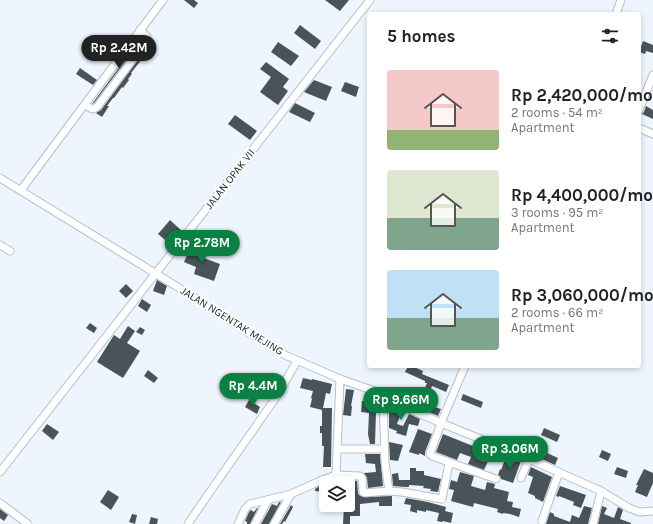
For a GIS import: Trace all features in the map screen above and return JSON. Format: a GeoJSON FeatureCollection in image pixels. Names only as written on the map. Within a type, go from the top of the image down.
{"type":"FeatureCollection","features":[{"type":"Feature","properties":{"kind":"street"},"geometry":{"type":"LineString","coordinates":[[21,190],[163,0]]}},
{"type":"Feature","properties":{"kind":"street","name":"JALAN OPAK VII"},"geometry":{"type":"LineString","coordinates":[[0,472],[370,0]]}},
{"type":"Feature","properties":{"kind":"street"},"geometry":{"type":"LineString","coordinates":[[617,12],[621,0]]}},
{"type":"Feature","properties":{"kind":"street"},"geometry":{"type":"LineString","coordinates":[[85,104],[93,109],[97,107],[146,42],[146,37],[140,30]]}},
{"type":"Feature","properties":{"kind":"street"},"geometry":{"type":"LineString","coordinates":[[641,105],[653,75]]}},
{"type":"Feature","properties":{"kind":"street"},"geometry":{"type":"LineString","coordinates":[[641,129],[653,134]]}},
{"type":"Feature","properties":{"kind":"street","name":"JALAN NGENTAK MEJING"},"geometry":{"type":"LineString","coordinates":[[0,178],[194,296],[285,355],[340,379],[383,394],[407,408],[441,424],[559,472],[601,491],[630,508],[640,512],[653,511]]}},
{"type":"Feature","properties":{"kind":"street"},"geometry":{"type":"LineString","coordinates":[[0,245],[10,251]]}},
{"type":"Feature","properties":{"kind":"street"},"geometry":{"type":"LineString","coordinates":[[188,524],[206,496],[277,396],[297,360]]}},
{"type":"Feature","properties":{"kind":"street"},"geometry":{"type":"LineString","coordinates":[[464,368],[430,454],[449,463],[496,480]]}},
{"type":"Feature","properties":{"kind":"street"},"geometry":{"type":"LineString","coordinates":[[336,475],[340,379]]}},
{"type":"Feature","properties":{"kind":"street"},"geometry":{"type":"LineString","coordinates":[[383,394],[384,449],[390,491]]}},
{"type":"Feature","properties":{"kind":"street"},"geometry":{"type":"LineString","coordinates":[[338,449],[384,449]]}},
{"type":"Feature","properties":{"kind":"street"},"geometry":{"type":"LineString","coordinates":[[521,478],[528,459]]}},
{"type":"Feature","properties":{"kind":"street"},"geometry":{"type":"LineString","coordinates":[[238,524],[245,509],[250,504],[291,494],[320,480],[336,475],[360,476],[362,478],[364,493],[390,491],[442,499],[449,463]]}},
{"type":"Feature","properties":{"kind":"street"},"geometry":{"type":"LineString","coordinates":[[542,521],[559,472]]}},
{"type":"Feature","properties":{"kind":"street"},"geometry":{"type":"LineString","coordinates":[[593,524],[601,491]]}},
{"type":"Feature","properties":{"kind":"street"},"geometry":{"type":"LineString","coordinates":[[274,524],[291,494]]}},
{"type":"Feature","properties":{"kind":"street"},"geometry":{"type":"LineString","coordinates":[[255,524],[268,500]]}},
{"type":"Feature","properties":{"kind":"street"},"geometry":{"type":"LineString","coordinates":[[0,503],[28,524]]}},
{"type":"Feature","properties":{"kind":"building"},"geometry":{"type":"Polygon","coordinates":[[[184,0],[194,0],[198,3],[194,8],[184,0]]]}},
{"type":"Feature","properties":{"kind":"building"},"geometry":{"type":"Polygon","coordinates":[[[325,0],[349,0],[340,11],[325,0]]]}},
{"type":"Feature","properties":{"kind":"building"},"geometry":{"type":"Polygon","coordinates":[[[300,25],[321,41],[315,49],[294,33],[300,25]]]}},
{"type":"Feature","properties":{"kind":"building"},"geometry":{"type":"Polygon","coordinates":[[[140,39],[142,39],[92,104],[140,39]]]}},
{"type":"Feature","properties":{"kind":"building"},"geometry":{"type":"Polygon","coordinates":[[[643,41],[653,45],[653,53],[646,51],[645,54],[641,53],[643,41]]]}},
{"type":"Feature","properties":{"kind":"building"},"geometry":{"type":"Polygon","coordinates":[[[151,42],[155,45],[143,61],[142,59],[131,73],[132,74],[128,79],[129,80],[107,106],[109,106],[102,117],[96,113],[101,110],[151,42]]]}},
{"type":"Feature","properties":{"kind":"building"},"geometry":{"type":"Polygon","coordinates":[[[278,42],[299,56],[291,66],[271,52],[278,42]]]}},
{"type":"Feature","properties":{"kind":"building"},"geometry":{"type":"Polygon","coordinates":[[[266,62],[289,79],[283,87],[288,91],[278,105],[260,92],[271,77],[260,69],[266,62]]]}},
{"type":"Feature","properties":{"kind":"building"},"geometry":{"type":"Polygon","coordinates":[[[80,68],[97,80],[93,85],[76,74],[80,68]]]}},
{"type":"Feature","properties":{"kind":"building"},"geometry":{"type":"Polygon","coordinates":[[[314,80],[332,87],[326,101],[304,92],[314,80]]]}},
{"type":"Feature","properties":{"kind":"building"},"geometry":{"type":"Polygon","coordinates":[[[345,82],[359,87],[356,97],[341,91],[345,82]]]}},
{"type":"Feature","properties":{"kind":"building"},"geometry":{"type":"Polygon","coordinates":[[[295,103],[315,113],[310,122],[289,112],[295,103]]]}},
{"type":"Feature","properties":{"kind":"building"},"geometry":{"type":"Polygon","coordinates":[[[646,106],[653,110],[653,119],[642,114],[646,106]]]}},
{"type":"Feature","properties":{"kind":"building"},"geometry":{"type":"Polygon","coordinates":[[[235,115],[257,131],[250,140],[228,124],[235,115]]]}},
{"type":"Feature","properties":{"kind":"building"},"geometry":{"type":"Polygon","coordinates":[[[170,220],[182,231],[171,245],[158,234],[170,220]]]}},
{"type":"Feature","properties":{"kind":"building"},"geometry":{"type":"Polygon","coordinates":[[[191,246],[203,251],[201,257],[220,264],[214,281],[194,274],[196,267],[184,262],[191,246]]]}},
{"type":"Feature","properties":{"kind":"building"},"geometry":{"type":"Polygon","coordinates":[[[157,280],[167,286],[164,295],[153,291],[157,280]]]}},
{"type":"Feature","properties":{"kind":"building"},"geometry":{"type":"Polygon","coordinates":[[[126,284],[133,291],[126,298],[119,291],[126,284]]]}},
{"type":"Feature","properties":{"kind":"building"},"geometry":{"type":"Polygon","coordinates":[[[142,299],[151,305],[147,312],[138,306],[142,299]]]}},
{"type":"Feature","properties":{"kind":"building"},"geometry":{"type":"Polygon","coordinates":[[[90,323],[97,328],[94,333],[86,328],[90,323]]]}},
{"type":"Feature","properties":{"kind":"building"},"geometry":{"type":"Polygon","coordinates":[[[128,326],[135,331],[127,343],[140,351],[123,378],[97,362],[114,335],[120,339],[128,326]]]}},
{"type":"Feature","properties":{"kind":"building"},"geometry":{"type":"Polygon","coordinates":[[[140,327],[145,330],[142,335],[136,332],[140,327]]]}},
{"type":"Feature","properties":{"kind":"building"},"geometry":{"type":"Polygon","coordinates":[[[407,368],[416,368],[423,371],[422,374],[449,385],[446,392],[432,386],[430,391],[425,388],[427,383],[425,383],[425,381],[405,372],[407,368]]]}},
{"type":"Feature","properties":{"kind":"building"},"geometry":{"type":"Polygon","coordinates":[[[148,370],[158,378],[154,383],[144,376],[148,370]]]}},
{"type":"Feature","properties":{"kind":"building"},"geometry":{"type":"Polygon","coordinates":[[[303,378],[332,384],[330,394],[326,393],[323,408],[332,408],[331,467],[323,467],[324,446],[322,446],[322,433],[320,433],[320,426],[322,426],[322,410],[310,407],[313,391],[300,388],[303,378]]]}},
{"type":"Feature","properties":{"kind":"building"},"geometry":{"type":"Polygon","coordinates":[[[346,389],[354,390],[351,416],[343,415],[346,389]]]}},
{"type":"Feature","properties":{"kind":"building"},"geometry":{"type":"Polygon","coordinates":[[[403,389],[408,391],[407,396],[401,394],[403,389]]]}},
{"type":"Feature","properties":{"kind":"building"},"geometry":{"type":"Polygon","coordinates":[[[425,393],[438,399],[435,407],[441,409],[438,416],[413,405],[416,398],[422,401],[425,393]]]}},
{"type":"Feature","properties":{"kind":"building"},"geometry":{"type":"Polygon","coordinates":[[[463,394],[483,402],[481,408],[461,400],[463,394]]]}},
{"type":"Feature","properties":{"kind":"building"},"geometry":{"type":"Polygon","coordinates":[[[374,399],[378,399],[379,413],[376,412],[375,444],[370,444],[368,434],[369,413],[361,412],[362,401],[374,401],[374,399]]]}},
{"type":"Feature","properties":{"kind":"building"},"geometry":{"type":"Polygon","coordinates":[[[249,400],[260,407],[257,414],[245,407],[249,400]]]}},
{"type":"Feature","properties":{"kind":"building"},"geometry":{"type":"Polygon","coordinates":[[[391,405],[402,411],[397,424],[403,426],[409,414],[420,419],[418,426],[409,424],[406,436],[396,433],[397,431],[389,428],[391,405]]]}},
{"type":"Feature","properties":{"kind":"building"},"geometry":{"type":"Polygon","coordinates":[[[47,424],[59,432],[53,440],[42,431],[47,424]]]}},
{"type":"Feature","properties":{"kind":"building"},"geometry":{"type":"Polygon","coordinates":[[[544,428],[560,435],[557,442],[541,435],[544,428]]]}},
{"type":"Feature","properties":{"kind":"building"},"geometry":{"type":"Polygon","coordinates":[[[418,429],[432,434],[425,452],[425,456],[419,453],[419,455],[409,452],[418,429]]]}},
{"type":"Feature","properties":{"kind":"building"},"geometry":{"type":"Polygon","coordinates":[[[443,434],[482,449],[484,446],[495,450],[491,460],[489,459],[484,470],[468,464],[471,457],[460,453],[457,460],[436,452],[443,434]]]}},
{"type":"Feature","properties":{"kind":"building"},"geometry":{"type":"Polygon","coordinates":[[[516,441],[527,445],[525,452],[514,447],[516,441]]]}},
{"type":"Feature","properties":{"kind":"building"},"geometry":{"type":"Polygon","coordinates":[[[389,442],[403,445],[398,461],[390,460],[389,442]]]}},
{"type":"Feature","properties":{"kind":"building"},"geometry":{"type":"Polygon","coordinates":[[[536,448],[558,458],[555,465],[533,455],[536,448]]]}},
{"type":"Feature","properties":{"kind":"building"},"geometry":{"type":"Polygon","coordinates":[[[602,450],[611,454],[608,461],[599,457],[602,450]]]}},
{"type":"Feature","properties":{"kind":"building"},"geometry":{"type":"Polygon","coordinates":[[[365,454],[380,454],[383,486],[368,488],[367,478],[364,473],[376,472],[375,464],[366,463],[365,454]]]}},
{"type":"Feature","properties":{"kind":"building"},"geometry":{"type":"Polygon","coordinates":[[[506,457],[521,461],[513,483],[501,479],[498,475],[506,457]]]}},
{"type":"Feature","properties":{"kind":"building"},"geometry":{"type":"Polygon","coordinates":[[[531,467],[552,477],[543,502],[528,493],[533,477],[528,475],[531,467]]]}},
{"type":"Feature","properties":{"kind":"building"},"geometry":{"type":"Polygon","coordinates":[[[617,467],[628,471],[626,478],[614,474],[617,467]]]}},
{"type":"Feature","properties":{"kind":"building"},"geometry":{"type":"Polygon","coordinates":[[[410,468],[416,468],[416,471],[424,471],[424,475],[441,479],[438,492],[423,488],[424,486],[393,486],[392,474],[398,473],[399,480],[410,480],[410,468]]]}},
{"type":"Feature","properties":{"kind":"building"},"geometry":{"type":"Polygon","coordinates":[[[644,469],[653,473],[653,483],[647,497],[635,492],[638,485],[636,485],[644,469]]]}},
{"type":"Feature","properties":{"kind":"building"},"geometry":{"type":"Polygon","coordinates":[[[460,472],[474,476],[471,486],[485,490],[487,482],[495,484],[494,488],[509,492],[507,501],[513,502],[512,507],[521,509],[519,517],[510,514],[503,514],[497,512],[498,509],[474,503],[473,507],[451,501],[454,490],[449,489],[451,480],[457,482],[460,472]]]}},
{"type":"Feature","properties":{"kind":"building"},"geometry":{"type":"Polygon","coordinates":[[[355,481],[357,481],[358,493],[363,497],[392,496],[392,506],[379,506],[379,502],[360,504],[360,516],[350,516],[350,524],[343,524],[344,512],[355,512],[355,481]]]}},
{"type":"Feature","properties":{"kind":"building"},"geometry":{"type":"Polygon","coordinates":[[[560,486],[586,495],[581,508],[573,505],[574,502],[556,496],[560,486]]]}},
{"type":"Feature","properties":{"kind":"building"},"geometry":{"type":"Polygon","coordinates":[[[319,487],[319,491],[315,491],[315,489],[319,487]]]}},
{"type":"Feature","properties":{"kind":"building"},"geometry":{"type":"Polygon","coordinates":[[[108,490],[119,497],[111,510],[100,502],[108,490]]]}},
{"type":"Feature","properties":{"kind":"building"},"geometry":{"type":"Polygon","coordinates":[[[406,498],[446,507],[445,511],[453,513],[451,523],[437,521],[439,513],[426,510],[426,512],[417,510],[417,513],[410,511],[411,505],[404,504],[406,498]]]}},
{"type":"Feature","properties":{"kind":"building"},"geometry":{"type":"Polygon","coordinates":[[[279,502],[281,502],[269,524],[261,524],[272,504],[277,506],[279,502]]]}},
{"type":"Feature","properties":{"kind":"building"},"geometry":{"type":"Polygon","coordinates":[[[291,505],[293,507],[285,522],[284,521],[280,524],[291,505]]]}},
{"type":"Feature","properties":{"kind":"building"},"geometry":{"type":"Polygon","coordinates":[[[584,506],[592,508],[588,524],[546,524],[550,512],[554,514],[554,516],[570,522],[572,515],[579,518],[584,506]]]}},
{"type":"Feature","properties":{"kind":"building"},"geometry":{"type":"Polygon","coordinates":[[[602,506],[607,508],[604,514],[614,518],[618,507],[623,510],[620,519],[631,524],[598,524],[602,506]]]}},
{"type":"Feature","properties":{"kind":"building"},"geometry":{"type":"Polygon","coordinates":[[[257,508],[250,524],[247,524],[245,521],[249,512],[251,510],[254,512],[257,508]]]}},
{"type":"Feature","properties":{"kind":"building"},"geometry":{"type":"Polygon","coordinates":[[[0,509],[8,515],[4,521],[0,518],[0,509]]]}},
{"type":"Feature","properties":{"kind":"building"},"geometry":{"type":"Polygon","coordinates":[[[132,514],[137,515],[135,524],[129,522],[132,514]]]}},
{"type":"Feature","properties":{"kind":"building"},"geometry":{"type":"Polygon","coordinates":[[[151,517],[158,519],[157,524],[149,524],[151,517]]]}}]}
